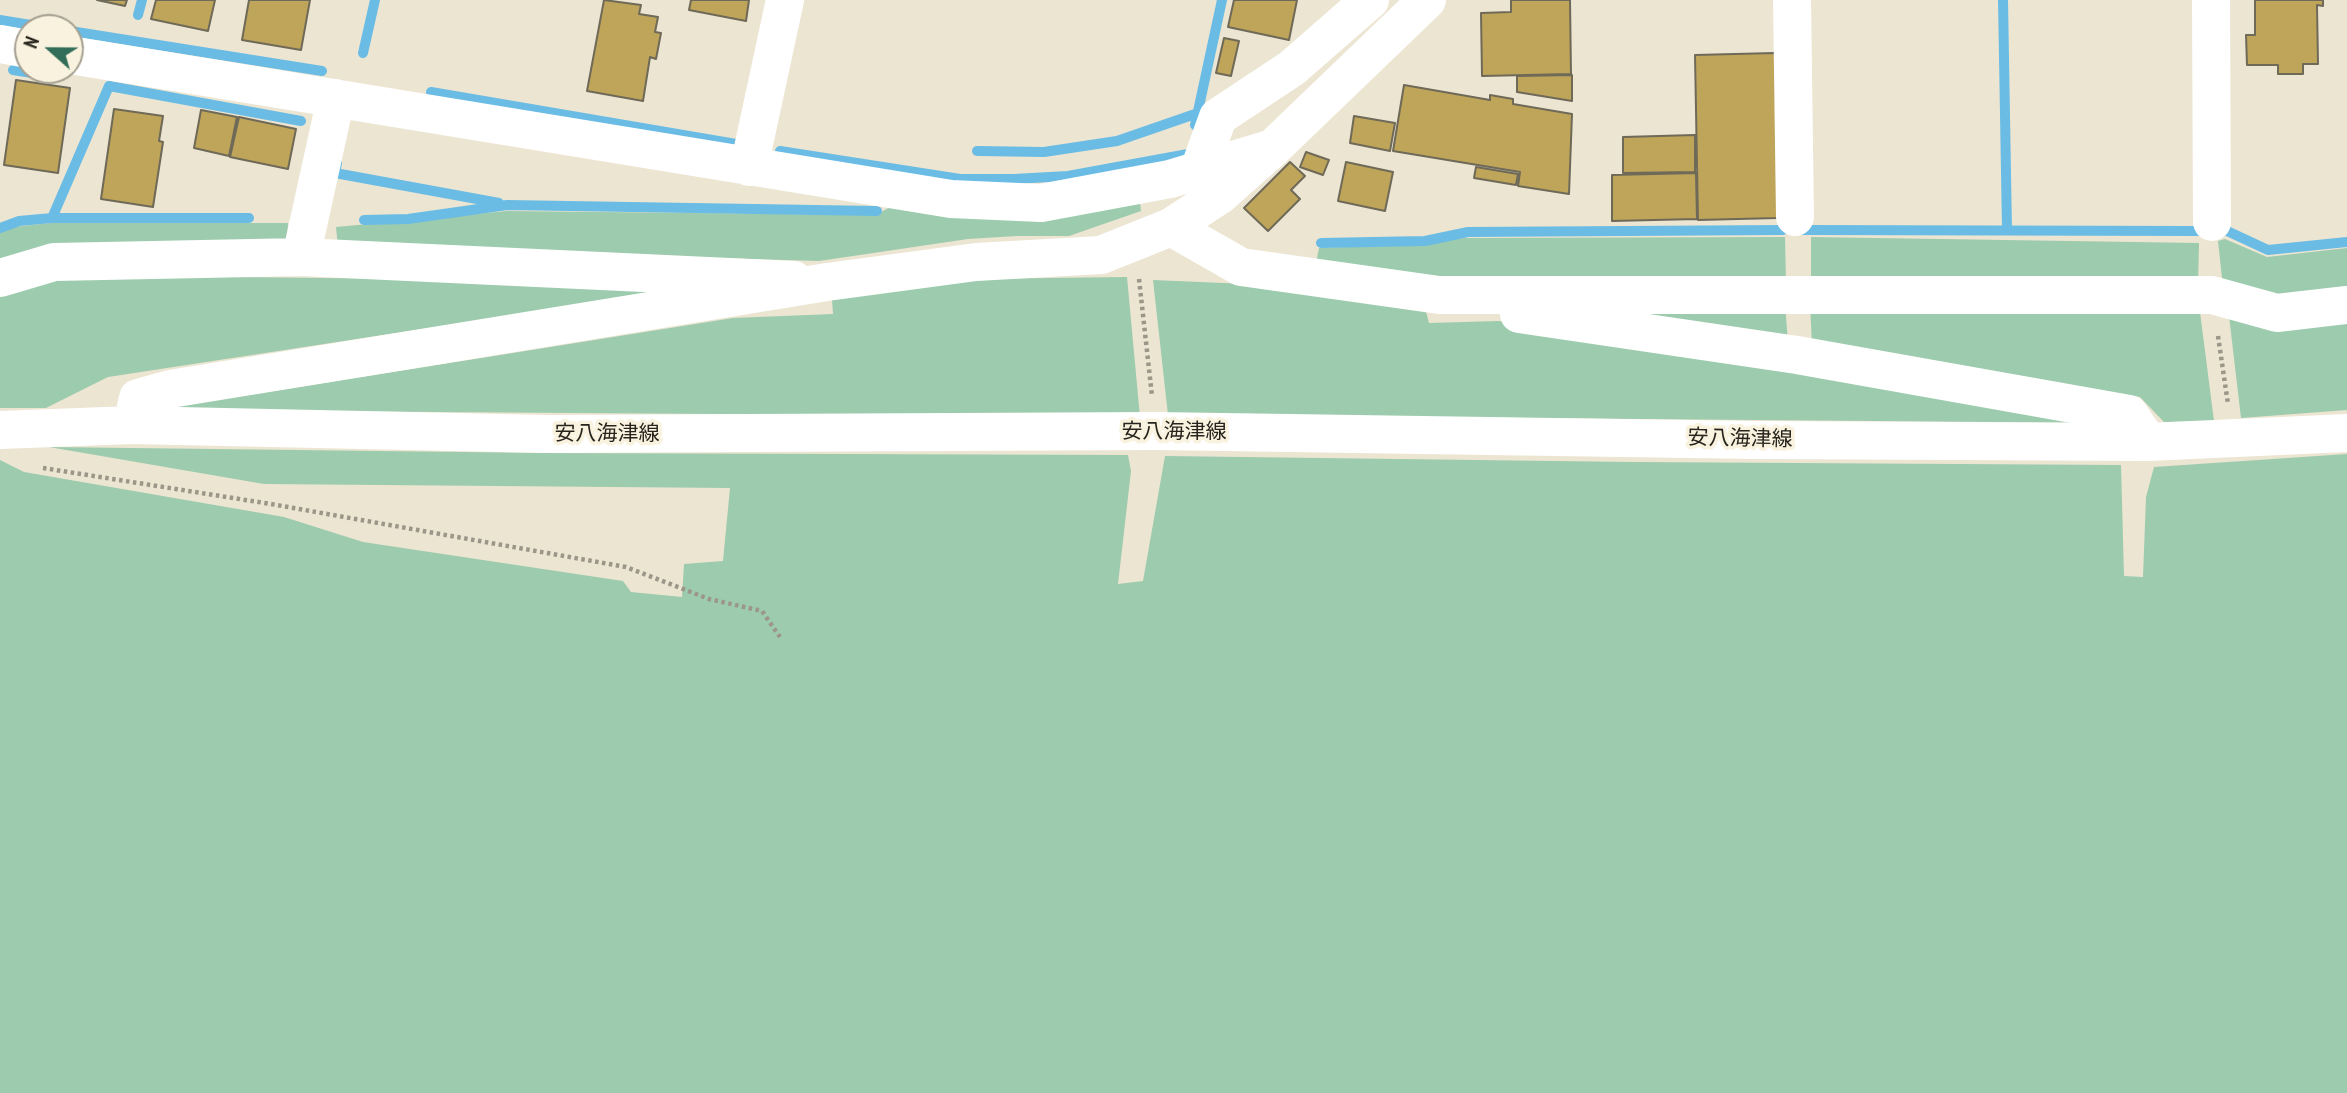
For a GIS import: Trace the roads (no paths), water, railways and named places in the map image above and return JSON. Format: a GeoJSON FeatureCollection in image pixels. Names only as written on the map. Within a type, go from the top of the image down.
{"type":"FeatureCollection","features":[{"type":"Feature","properties":{"kind":"street"},"geometry":{"type":"LineString","coordinates":[[749,167],[785,0]]}},
{"type":"Feature","properties":{"kind":"street"},"geometry":{"type":"LineString","coordinates":[[1199,170],[1218,117],[1292,68],[1370,0]]}},
{"type":"Feature","properties":{"kind":"street"},"geometry":{"type":"LineString","coordinates":[[132,425],[138,398],[170,389],[827,282],[976,262],[1101,256],[1171,227],[1220,195],[1273,148],[1427,0]]}},
{"type":"Feature","properties":{"kind":"street"},"geometry":{"type":"LineString","coordinates":[[1791,0],[1795,217]]}},
{"type":"Feature","properties":{"kind":"street"},"geometry":{"type":"LineString","coordinates":[[2211,0],[2212,222]]}},
{"type":"Feature","properties":{"kind":"street"},"geometry":{"type":"LineString","coordinates":[[84,57],[951,199],[1041,203],[1170,179],[1273,148]]}},
{"type":"Feature","properties":{"kind":"street"},"geometry":{"type":"LineString","coordinates":[[301,257],[336,98]]}},
{"type":"Feature","properties":{"kind":"street"},"geometry":{"type":"LineString","coordinates":[[1171,227],[1241,267],[1409,289],[1497,311],[1797,355],[2129,414],[2148,442]]}},
{"type":"Feature","properties":{"kind":"street"},"geometry":{"type":"LineString","coordinates":[[0,278],[54,262],[301,257],[706,274],[827,282]]}},
{"type":"Feature","properties":{"kind":"street"},"geometry":{"type":"LineString","coordinates":[[1439,295],[2212,295],[2277,313],[2347,306]]}},
{"type":"Feature","properties":{"kind":"street","name":"安八海津線"},"geometry":{"type":"LineString","coordinates":[[0,430],[132,425],[548,435],[1156,431],[1769,440],[2148,442],[2347,433]]}},
{"type":"Feature","properties":{"kind":"waterway"},"geometry":{"type":"LineString","coordinates":[[138,15],[142,0]]}},
{"type":"Feature","properties":{"kind":"waterway"},"geometry":{"type":"LineString","coordinates":[[363,53],[375,0]]}},
{"type":"Feature","properties":{"kind":"waterway"},"geometry":{"type":"LineString","coordinates":[[1195,125],[1222,0]]}},
{"type":"Feature","properties":{"kind":"waterway"},"geometry":{"type":"LineString","coordinates":[[2003,0],[2007,230]]}},
{"type":"Feature","properties":{"kind":"waterway"},"geometry":{"type":"LineString","coordinates":[[0,20],[14,22]]}},
{"type":"Feature","properties":{"kind":"waterway"},"geometry":{"type":"LineString","coordinates":[[84,33],[322,71]]}},
{"type":"Feature","properties":{"kind":"waterway"},"geometry":{"type":"LineString","coordinates":[[52,218],[109,86],[301,121]]}},
{"type":"Feature","properties":{"kind":"waterway"},"geometry":{"type":"LineString","coordinates":[[431,92],[736,144]]}},
{"type":"Feature","properties":{"kind":"waterway"},"geometry":{"type":"LineString","coordinates":[[977,151],[1044,152],[1117,141],[1198,113]]}},
{"type":"Feature","properties":{"kind":"waterway"},"geometry":{"type":"LineString","coordinates":[[780,151],[960,179],[1068,176],[1188,154]]}},
{"type":"Feature","properties":{"kind":"waterway"},"geometry":{"type":"LineString","coordinates":[[337,163],[335,173],[499,203]]}},
{"type":"Feature","properties":{"kind":"waterway"},"geometry":{"type":"LineString","coordinates":[[364,220],[408,219],[507,205],[877,211]]}},
{"type":"Feature","properties":{"kind":"waterway"},"geometry":{"type":"LineString","coordinates":[[0,228],[19,221],[52,218],[249,218]]}},
{"type":"Feature","properties":{"kind":"waterway"},"geometry":{"type":"LineString","coordinates":[[1321,243],[1425,241],[1468,232],[1783,230]]}},
{"type":"Feature","properties":{"kind":"waterway"},"geometry":{"type":"LineString","coordinates":[[1803,230],[2198,231]]}},
{"type":"Feature","properties":{"kind":"waterway"},"geometry":{"type":"LineString","coordinates":[[2225,230],[2268,250],[2347,242]]}}]}
